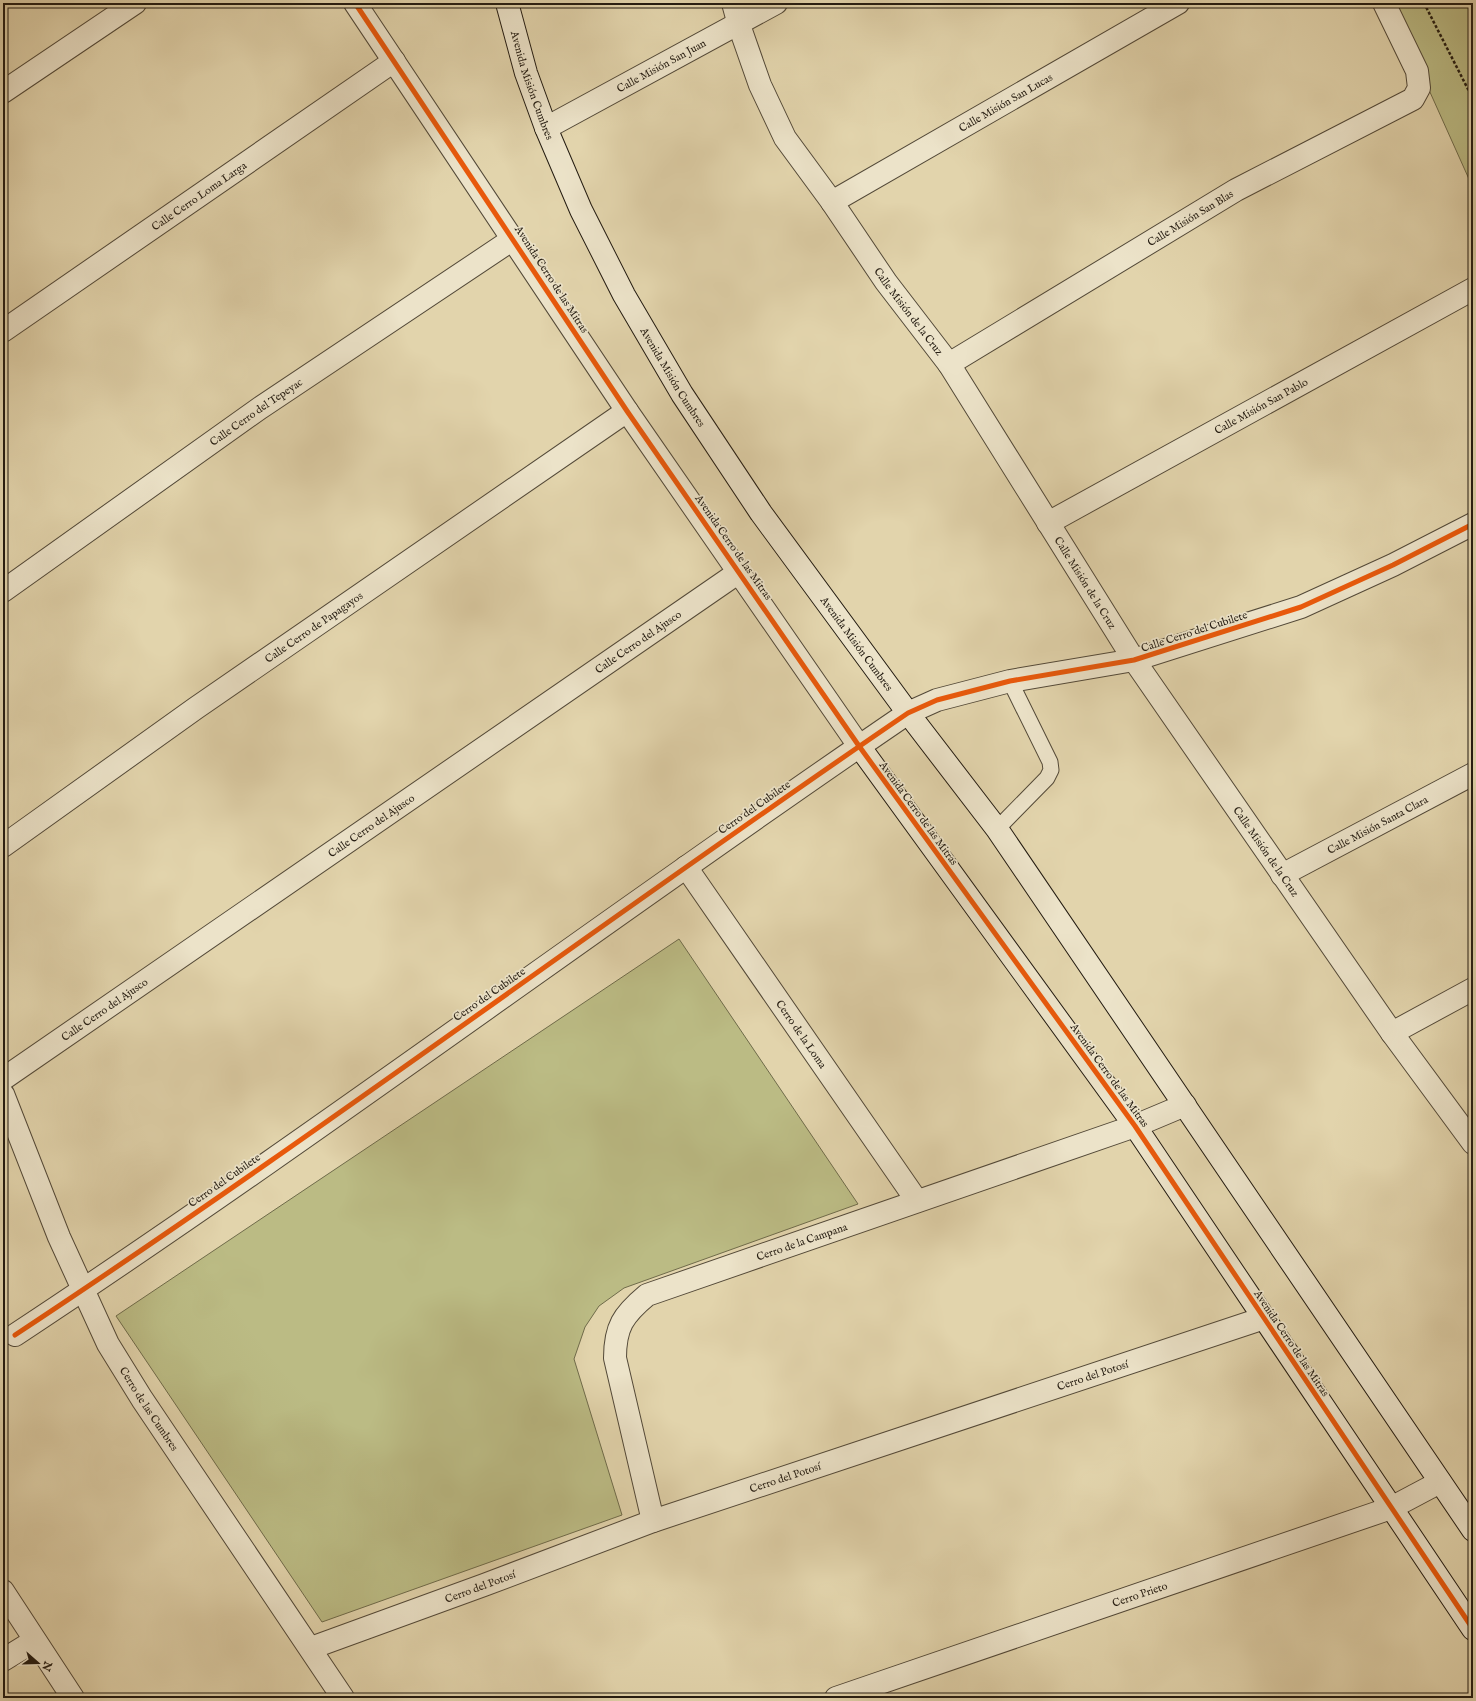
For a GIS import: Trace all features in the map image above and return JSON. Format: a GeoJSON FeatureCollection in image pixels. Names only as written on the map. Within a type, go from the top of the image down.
{"type":"FeatureCollection","features":[{"type":"Feature","properties":{"kind":"street"},"geometry":{"type":"LineString","coordinates":[[3,92],[135,3]]}},
{"type":"Feature","properties":{"kind":"street","name":"Avenida Cerro de las Mitras"},"geometry":{"type":"LineString","coordinates":[[355,3],[627,411],[858,746],[1135,1126],[1473,1629]]}},
{"type":"Feature","properties":{"kind":"street","name":"Avenida Misión Cumbres"},"geometry":{"type":"LineString","coordinates":[[507,3],[526,74],[546,128],[581,210],[624,295],[682,394],[761,513],[908,713]]}},
{"type":"Feature","properties":{"kind":"street","name":"Calle Misión de la Cruz"},"geometry":{"type":"LineString","coordinates":[[733,3],[760,85],[785,138],[832,202],[886,282],[949,364],[1134,660],[1392,1033],[1473,1143]]}},
{"type":"Feature","properties":{"kind":"street","name":"Calle Misión San Juan"},"geometry":{"type":"LineString","coordinates":[[546,128],[739,25],[776,3]]}},
{"type":"Feature","properties":{"kind":"street","name":"Calle Misión San Lucas"},"geometry":{"type":"LineString","coordinates":[[832,202],[1178,3]]}},
{"type":"Feature","properties":{"kind":"street","name":"Calle Misión San Blas"},"geometry":{"type":"LineString","coordinates":[[949,364],[1236,190],[1413,99],[1419,88],[1417,71],[1384,3]]}},
{"type":"Feature","properties":{"kind":"street","name":"Calle Cerro Loma Larga"},"geometry":{"type":"LineString","coordinates":[[3,331],[394,61]]}},
{"type":"Feature","properties":{"kind":"street","name":"Calle Cerro del Tepeyac"},"geometry":{"type":"LineString","coordinates":[[3,591],[260,408],[513,239]]}},
{"type":"Feature","properties":{"kind":"street","name":"Calle Misión San Pablo"},"geometry":{"type":"LineString","coordinates":[[1048,523],[1473,289]]}},
{"type":"Feature","properties":{"kind":"street","name":"Calle Cerro de Papagayos"},"geometry":{"type":"LineString","coordinates":[[3,846],[202,704],[627,411]]}},
{"type":"Feature","properties":{"kind":"street","name":"Calle Cerro del Cubilete"},"geometry":{"type":"LineString","coordinates":[[908,713],[937,700],[1010,681],[1134,660],[1301,607],[1393,565],[1473,524]]}},
{"type":"Feature","properties":{"kind":"street","name":"Calle Cerro del Ajusco"},"geometry":{"type":"LineString","coordinates":[[3,1079],[739,572]]}},
{"type":"Feature","properties":{"kind":"street"},"geometry":{"type":"LineString","coordinates":[[908,713],[997,829],[1473,1530]]}},
{"type":"Feature","properties":{"kind":"street","name":"Cerro del Cubilete"},"geometry":{"type":"LineString","coordinates":[[15,1335],[82,1290],[686,868],[858,746],[908,713]]}},
{"type":"Feature","properties":{"kind":"street","name":"Calle Misión Santa Clara"},"geometry":{"type":"LineString","coordinates":[[1282,875],[1473,774]]}},
{"type":"Feature","properties":{"kind":"street","name":"Cerro de la Loma"},"geometry":{"type":"LineString","coordinates":[[686,868],[917,1201]]}},
{"type":"Feature","properties":{"kind":"street"},"geometry":{"type":"LineString","coordinates":[[1392,1033],[1473,989]]}},
{"type":"Feature","properties":{"kind":"street","name":"Cerro de las Cumbres"},"geometry":{"type":"LineString","coordinates":[[3,1094],[59,1237],[108,1344],[142,1399],[343,1698]]}},
{"type":"Feature","properties":{"kind":"street","name":"Cerro de la Campana"},"geometry":{"type":"LineString","coordinates":[[652,1522],[616,1358],[615,1338],[622,1322],[634,1306],[647,1295],[1135,1126],[1185,1106]]}},
{"type":"Feature","properties":{"kind":"street","name":"Cerro del Potosí"},"geometry":{"type":"LineString","coordinates":[[310,1648],[652,1522],[1264,1318]]}},
{"type":"Feature","properties":{"kind":"street","name":"Cerro Prieto"},"geometry":{"type":"LineString","coordinates":[[836,1698],[1391,1508],[1440,1482]]}},
{"type":"Feature","properties":{"kind":"street"},"geometry":{"type":"LineString","coordinates":[[3,1591],[34,1641],[73,1698]]}},
{"type":"Feature","properties":{"kind":"street"},"geometry":{"type":"LineString","coordinates":[[3,1660],[34,1641]]}},
{"type":"Feature","properties":{"kind":"lane"},"geometry":{"type":"LineString","coordinates":[[997,829],[1047,778],[1050,770],[1050,762],[1010,681]]}},
{"type":"Feature","properties":{"kind":"path"},"geometry":{"type":"LineString","coordinates":[[1424,3],[1473,99]]}},
{"type":"Feature","properties":{"kind":"green space"},"geometry":{"type":"Polygon","coordinates":[[[1390,3],[1473,3],[1473,188],[1390,3]]]}},
{"type":"Feature","properties":{"kind":"green space"},"geometry":{"type":"Polygon","coordinates":[[[679,939],[858,1204],[624,1288],[599,1306],[585,1327],[574,1359],[622,1515],[322,1622],[116,1316],[679,939]]]}},
{"type":"Feature","properties":{"kind":"cycle path"},"geometry":{"type":"LineString","coordinates":[[355,3],[627,411],[859,746],[1135,1126],[1473,1629]]}},
{"type":"Feature","properties":{"kind":"cycle path"},"geometry":{"type":"LineString","coordinates":[[15,1335],[128,1259],[352,1104],[685,868],[908,713],[937,700],[1010,681],[1134,660],[1301,607],[1393,565],[1473,524]]}}]}
